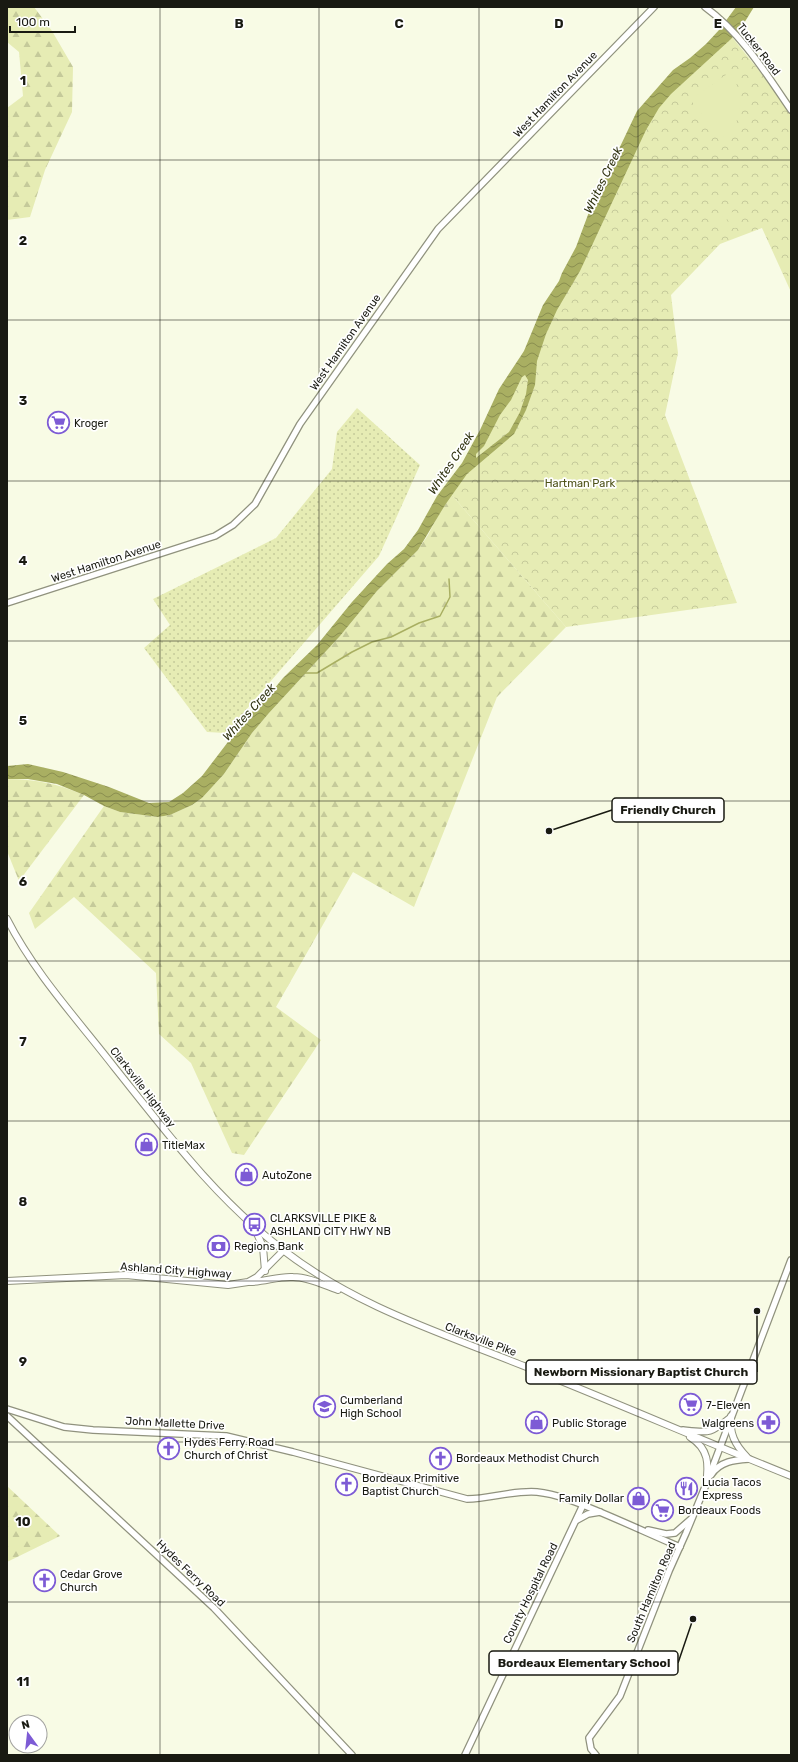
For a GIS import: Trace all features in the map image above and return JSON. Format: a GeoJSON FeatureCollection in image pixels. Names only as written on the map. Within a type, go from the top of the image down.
{"type":"FeatureCollection","features":[{"type":"Feature","properties":{"kind":"main road","name":"Clarksville Highway"},"geometry":{"type":"LineString","coordinates":[[7,919],[32,962],[172,1141],[212,1187],[253,1226],[284,1251]]}},
{"type":"Feature","properties":{"kind":"main road"},"geometry":{"type":"LineString","coordinates":[[253,1226],[263,1247],[265,1271]]}},
{"type":"Feature","properties":{"kind":"main road","name":"Ashland City Highway"},"geometry":{"type":"LineString","coordinates":[[7,1281],[126,1275],[228,1285],[248,1282],[265,1271],[284,1251]]}},
{"type":"Feature","properties":{"kind":"main road","name":"Clarksville Pike"},"geometry":{"type":"LineString","coordinates":[[284,1251],[317,1274],[352,1295],[398,1318],[482,1349],[791,1476]]}},
{"type":"Feature","properties":{"kind":"main road"},"geometry":{"type":"LineString","coordinates":[[248,1282],[261,1282],[281,1277],[295,1276],[352,1295]]}},
{"type":"Feature","properties":{"kind":"main road"},"geometry":{"type":"LineString","coordinates":[[731,1416],[731,1433],[738,1446],[750,1459]]}},
{"type":"Feature","properties":{"kind":"main road"},"geometry":{"type":"LineString","coordinates":[[678,1430],[694,1440],[704,1452],[709,1467],[706,1484]]}},
{"type":"Feature","properties":{"kind":"street","name":"West Hamilton Avenue"},"geometry":{"type":"LineString","coordinates":[[7,603],[215,536],[233,525],[255,504],[300,424],[438,229],[654,7]]}},
{"type":"Feature","properties":{"kind":"street","name":"Tucker Road"},"geometry":{"type":"LineString","coordinates":[[704,7],[718,17],[739,37],[759,62],[791,110]]}},
{"type":"Feature","properties":{"kind":"street","name":"South Hamilton Road"},"geometry":{"type":"LineString","coordinates":[[596,1755],[591,1749],[589,1738],[620,1696],[669,1571],[694,1515],[791,1260]]}},
{"type":"Feature","properties":{"kind":"street","name":"John Mallette Drive"},"geometry":{"type":"LineString","coordinates":[[7,1409],[64,1427],[93,1430],[226,1436],[293,1452],[466,1499],[484,1498],[520,1492],[537,1492],[558,1496],[642,1529],[680,1548]]}},
{"type":"Feature","properties":{"kind":"street","name":"Hydes Ferry Road"},"geometry":{"type":"LineString","coordinates":[[7,1416],[214,1608],[352,1755]]}},
{"type":"Feature","properties":{"kind":"street"},"geometry":{"type":"LineString","coordinates":[[678,1430],[699,1432],[715,1430],[731,1416]]}},
{"type":"Feature","properties":{"kind":"street"},"geometry":{"type":"LineString","coordinates":[[706,1484],[714,1471],[721,1465],[736,1460],[750,1459]]}},
{"type":"Feature","properties":{"kind":"street","name":"County Hospital Road"},"geometry":{"type":"LineString","coordinates":[[465,1755],[583,1505]]}},
{"type":"Feature","properties":{"kind":"street"},"geometry":{"type":"LineString","coordinates":[[576,1520],[588,1514],[601,1512]]}},
{"type":"Feature","properties":{"kind":"street","name":"John Mallette Drive"},"geometry":{"type":"LineString","coordinates":[[642,1529],[666,1534],[674,1534],[680,1530],[694,1515]]}},
{"type":"Feature","properties":{"kind":"green space"},"geometry":{"type":"Polygon","coordinates":[[[7,7],[34,7],[52,31],[73,67],[72,112],[45,170],[30,217],[7,220],[7,108],[23,96],[19,52],[7,42],[7,7]]]}},
{"type":"Feature","properties":{"kind":"green space","name":"Hartman Park"},"geometry":{"type":"Polygon","coordinates":[[[732,37],[773,88],[791,114],[791,292],[762,228],[720,244],[671,295],[678,353],[665,415],[737,603],[566,627],[450,493],[609,188],[664,98],[732,37]]]}},
{"type":"Feature","properties":{"kind":"green space"},"geometry":{"type":"Polygon","coordinates":[[[730,72],[738,90],[740,108],[734,125],[728,133],[720,139],[693,103],[693,98],[730,72]]]}},
{"type":"Feature","properties":{"kind":"green space"},"geometry":{"type":"Polygon","coordinates":[[[735,211],[741,226],[734,228],[728,214],[735,211]]]}},
{"type":"Feature","properties":{"kind":"green space"},"geometry":{"type":"Polygon","coordinates":[[[725,215],[731,230],[724,232],[718,218],[725,215]]]}},
{"type":"Feature","properties":{"kind":"green space"},"geometry":{"type":"Polygon","coordinates":[[[357,408],[420,465],[379,556],[226,733],[207,732],[144,648],[170,625],[153,599],[276,538],[332,469],[337,432],[357,408]]]}},
{"type":"Feature","properties":{"kind":"green space"},"geometry":{"type":"Polygon","coordinates":[[[450,493],[566,627],[497,697],[414,907],[353,872],[276,1007],[321,1040],[244,1155],[232,1153],[191,1063],[159,1034],[156,973],[74,897],[35,929],[29,913],[104,806],[120,812],[158,817],[170,815],[192,805],[202,798],[224,774],[252,733],[269,713],[340,636],[377,591],[418,550],[428,535],[450,493]]]}},
{"type":"Feature","properties":{"kind":"green space"},"geometry":{"type":"Polygon","coordinates":[[[7,779],[47,783],[84,795],[19,881],[7,851],[7,779]]]}},
{"type":"Feature","properties":{"kind":"green space"},"geometry":{"type":"Polygon","coordinates":[[[7,1486],[60,1536],[7,1562],[7,1486]]]}},
{"type":"Feature","properties":{"kind":"water"},"geometry":{"type":"Polygon","coordinates":[[[736,7],[754,7],[741,28],[731,39],[671,94],[659,108],[646,130],[580,271],[557,310],[546,334],[537,361],[535,385],[526,410],[514,434],[467,474],[445,505],[418,550],[377,591],[340,636],[269,713],[252,733],[224,774],[202,798],[192,805],[170,815],[158,817],[120,812],[57,784],[28,779],[7,779],[7,766],[28,764],[63,772],[109,787],[149,803],[169,802],[183,793],[202,776],[247,717],[283,678],[317,645],[352,602],[387,564],[404,549],[418,530],[437,496],[462,463],[480,430],[499,389],[524,351],[543,305],[559,281],[576,247],[589,212],[637,111],[673,70],[690,58],[719,30],[736,7]],[[525,375],[522,377],[511,400],[500,415],[484,446],[476,454],[476,458],[509,432],[520,412],[526,394],[528,380],[525,375]]]}},
{"type":"Feature","properties":{"kind":"waterway"},"geometry":{"type":"LineString","coordinates":[[304,673],[317,673],[372,642],[391,637],[419,623],[440,616],[450,597],[449,579]]}},
{"type":"Feature","properties":{"kind":"place","name":"Kroger"},"geometry":{"type":"Point","coordinates":[58,423]}},
{"type":"Feature","properties":{"kind":"place","name":"Friendly Church"},"geometry":{"type":"Point","coordinates":[549,831]}},
{"type":"Feature","properties":{"kind":"place","name":"TitleMax"},"geometry":{"type":"Point","coordinates":[147,1145]}},
{"type":"Feature","properties":{"kind":"place","name":"AutoZone"},"geometry":{"type":"Point","coordinates":[246,1175]}},
{"type":"Feature","properties":{"kind":"place","name":"CLARKSVILLE PIKE & ASHLAND CITY HWY NB"},"geometry":{"type":"Point","coordinates":[254,1224]}},
{"type":"Feature","properties":{"kind":"place","name":"Regions Bank"},"geometry":{"type":"Point","coordinates":[219,1246]}},
{"type":"Feature","properties":{"kind":"place","name":"Newborn Missionary Baptist Church"},"geometry":{"type":"Point","coordinates":[757,1311]}},
{"type":"Feature","properties":{"kind":"place","name":"7-Eleven"},"geometry":{"type":"Point","coordinates":[691,1405]}},
{"type":"Feature","properties":{"kind":"place","name":"Cumberland High School"},"geometry":{"type":"Point","coordinates":[325,1406]}},
{"type":"Feature","properties":{"kind":"place","name":"Public Storage"},"geometry":{"type":"Point","coordinates":[537,1423]}},
{"type":"Feature","properties":{"kind":"place","name":"Walgreens"},"geometry":{"type":"Point","coordinates":[769,1423]}},
{"type":"Feature","properties":{"kind":"place","name":"Hydes Ferry Road Church of Christ"},"geometry":{"type":"Point","coordinates":[168,1448]}},
{"type":"Feature","properties":{"kind":"place","name":"Bordeaux Methodist Church"},"geometry":{"type":"Point","coordinates":[441,1458]}},
{"type":"Feature","properties":{"kind":"place","name":"Bordeaux Primitive Baptist Church"},"geometry":{"type":"Point","coordinates":[346,1484]}},
{"type":"Feature","properties":{"kind":"place","name":"Lucia Tacos Express"},"geometry":{"type":"Point","coordinates":[686,1488]}},
{"type":"Feature","properties":{"kind":"place","name":"Family Dollar"},"geometry":{"type":"Point","coordinates":[639,1498]}},
{"type":"Feature","properties":{"kind":"place","name":"Bordeaux Foods"},"geometry":{"type":"Point","coordinates":[662,1510]}},
{"type":"Feature","properties":{"kind":"place","name":"Cedar Grove Church"},"geometry":{"type":"Point","coordinates":[44,1580]}},
{"type":"Feature","properties":{"kind":"place","name":"Bordeaux Elementary School"},"geometry":{"type":"Point","coordinates":[693,1619]}},
{"type":"Feature","properties":{"kind":"water label","name":"Whites Creek"},"geometry":{"type":"Point","coordinates":[603,180]}},
{"type":"Feature","properties":{"kind":"water label","name":"Whites Creek"},"geometry":{"type":"Point","coordinates":[451,463]}},
{"type":"Feature","properties":{"kind":"water label","name":"Whites Creek"},"geometry":{"type":"Point","coordinates":[249,712]}}]}
